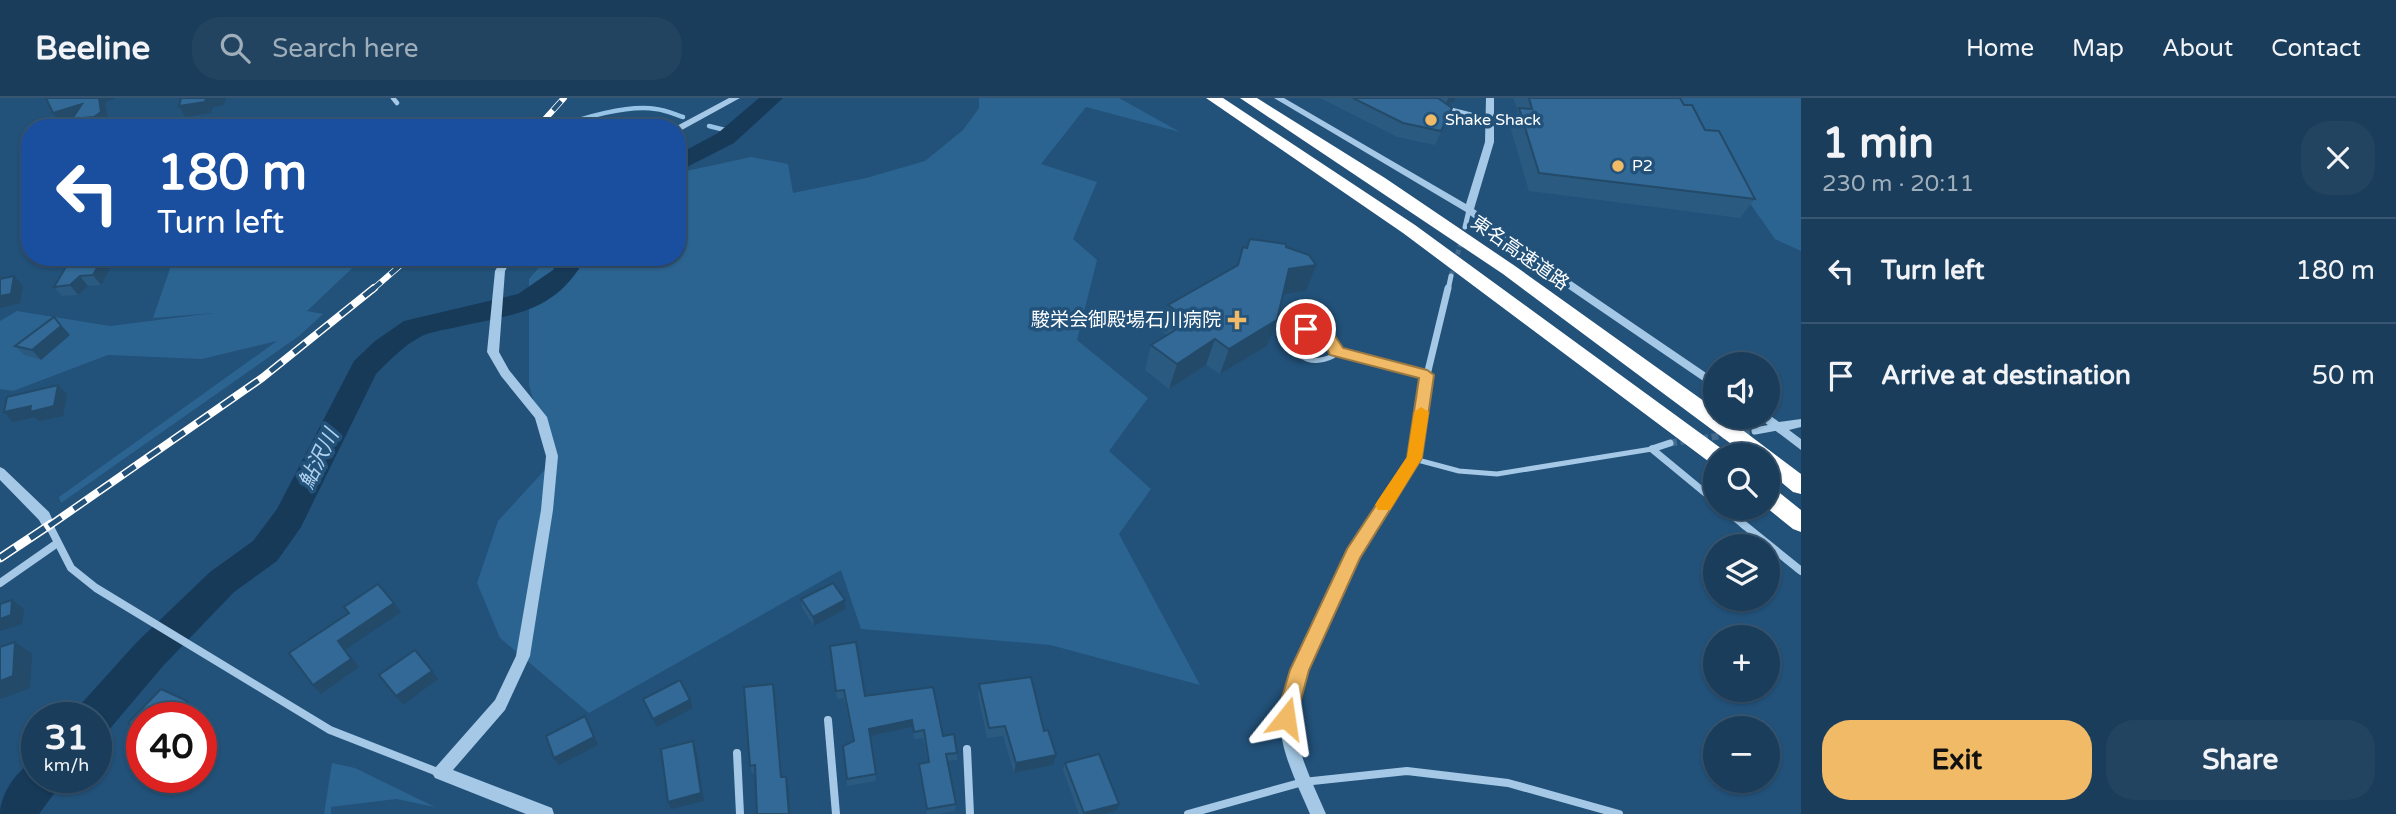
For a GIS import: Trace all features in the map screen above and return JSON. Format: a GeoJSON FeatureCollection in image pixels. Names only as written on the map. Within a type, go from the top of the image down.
{"type":"FeatureCollection","features":[{"type":"Feature","properties":{"kind":"highway"},"geometry":{"type":"LineString","coordinates":[[1213,98],[1409,229],[1703,446]]}},
{"type":"Feature","properties":{"kind":"highway","name":"東名高速道路"},"geometry":{"type":"LineString","coordinates":[[1247,98],[1430,217],[1743,443]]}},
{"type":"Feature","properties":{"kind":"highway"},"geometry":{"type":"LineString","coordinates":[[1780,469],[1801,486]]}},
{"type":"Feature","properties":{"kind":"highway"},"geometry":{"type":"LineString","coordinates":[[1780,506],[1801,523]]}},
{"type":"Feature","properties":{"kind":"street"},"geometry":{"type":"LineString","coordinates":[[686,124],[736,98]]}},
{"type":"Feature","properties":{"kind":"street"},"geometry":{"type":"LineString","coordinates":[[1278,98],[1469,210],[1545,268],[1703,377]]}},
{"type":"Feature","properties":{"kind":"street"},"geometry":{"type":"LineString","coordinates":[[1465,227],[1490,145],[1493,126],[1490,98]]}},
{"type":"Feature","properties":{"kind":"street"},"geometry":{"type":"LineString","coordinates":[[1439,107],[1476,116]]}},
{"type":"Feature","properties":{"kind":"street"},"geometry":{"type":"LineString","coordinates":[[440,773],[500,705],[523,656],[547,510],[552,456],[541,417],[505,373],[493,352],[500,271],[503,266]]}},
{"type":"Feature","properties":{"kind":"street"},"geometry":{"type":"LineString","coordinates":[[1318,814],[1303,782],[1286,718],[1299,670],[1353,554],[1414,458],[1427,375],[1451,276]]}},
{"type":"Feature","properties":{"kind":"street"},"geometry":{"type":"LineString","coordinates":[[1780,426],[1801,423]]}},
{"type":"Feature","properties":{"kind":"street"},"geometry":{"type":"LineString","coordinates":[[1755,431],[1766,429]]}},
{"type":"Feature","properties":{"kind":"street"},"geometry":{"type":"LineString","coordinates":[[1780,429],[1801,445]]}},
{"type":"Feature","properties":{"kind":"street"},"geometry":{"type":"LineString","coordinates":[[1652,449],[1670,443]]}},
{"type":"Feature","properties":{"kind":"street"},"geometry":{"type":"LineString","coordinates":[[1652,449],[1703,491]]}},
{"type":"Feature","properties":{"kind":"street"},"geometry":{"type":"LineString","coordinates":[[0,472],[44,516],[56,544],[71,568],[96,588],[330,730],[440,773],[523,810],[546,814]]}},
{"type":"Feature","properties":{"kind":"street"},"geometry":{"type":"LineString","coordinates":[[1738,520],[1801,571]]}},
{"type":"Feature","properties":{"kind":"street"},"geometry":{"type":"LineString","coordinates":[[0,583],[56,544]]}},
{"type":"Feature","properties":{"kind":"street"},"geometry":{"type":"LineString","coordinates":[[828,720],[836,814]]}},
{"type":"Feature","properties":{"kind":"street"},"geometry":{"type":"LineString","coordinates":[[967,749],[970,814]]}},
{"type":"Feature","properties":{"kind":"street"},"geometry":{"type":"LineString","coordinates":[[737,753],[740,814]]}},
{"type":"Feature","properties":{"kind":"street"},"geometry":{"type":"LineString","coordinates":[[1188,814],[1303,782],[1407,771],[1508,783],[1619,814]]}},
{"type":"Feature","properties":{"kind":"lane"},"geometry":{"type":"LineString","coordinates":[[393,98],[397,103]]}},
{"type":"Feature","properties":{"kind":"lane"},"geometry":{"type":"LineString","coordinates":[[1299,330],[1321,333],[1333,341],[1335,352],[1333,356],[1322,361],[1306,359],[1293,352],[1289,346],[1289,337],[1299,330]]}},
{"type":"Feature","properties":{"kind":"lane"},"geometry":{"type":"LineString","coordinates":[[1335,352],[1427,375]]}},
{"type":"Feature","properties":{"kind":"lane"},"geometry":{"type":"LineString","coordinates":[[1414,458],[1459,471],[1497,474],[1652,449]]}},
{"type":"Feature","properties":{"kind":"shaded area"},"geometry":{"type":"Polygon","coordinates":[[[979,98],[1119,98],[1180,132],[1086,107],[1041,164],[1097,182],[1073,239],[1097,260],[1077,340],[1148,398],[1109,451],[1151,489],[1119,534],[1200,685],[1050,645],[861,629],[841,570],[589,713],[500,638],[477,583],[498,521],[551,463],[529,385],[529,279],[540,266],[686,266],[686,171],[751,157],[788,164],[793,193],[866,178],[925,161],[963,130],[979,108],[979,98]]]}},
{"type":"Feature","properties":{"kind":"shaded area"},"geometry":{"type":"Polygon","coordinates":[[[1676,98],[1801,98],[1801,251],[1775,239],[1676,98]]]}},
{"type":"Feature","properties":{"kind":"shaded area"},"geometry":{"type":"Polygon","coordinates":[[[171,266],[354,266],[307,311],[323,314],[299,336],[61,503],[59,497],[277,341],[202,359],[108,355],[13,391],[0,389],[0,321],[17,311],[110,326],[214,313],[153,318],[171,266]]]}},
{"type":"Feature","properties":{"kind":"shaded area"},"geometry":{"type":"Polygon","coordinates":[[[332,763],[355,768],[435,807],[396,799],[331,807],[331,814],[324,814],[332,763]]]}},
{"type":"Feature","properties":{"kind":"building"},"geometry":{"type":"Polygon","coordinates":[[[46,98],[99,98],[101,112],[94,117],[72,119],[82,104],[53,113],[46,98]]]}},
{"type":"Feature","properties":{"kind":"building"},"geometry":{"type":"Polygon","coordinates":[[[181,98],[206,98],[205,102],[179,106],[181,98]]]}},
{"type":"Feature","properties":{"kind":"building"},"geometry":{"type":"Polygon","coordinates":[[[1353,98],[1438,98],[1452,108],[1441,131],[1403,123],[1353,98]]]}},
{"type":"Feature","properties":{"kind":"building","name":"P2"},"geometry":{"type":"Polygon","coordinates":[[[1529,98],[1680,98],[1684,105],[1692,105],[1705,130],[1719,131],[1755,199],[1539,173],[1519,108],[1532,109],[1529,98]]]}},
{"type":"Feature","properties":{"kind":"building"},"geometry":{"type":"Polygon","coordinates":[[[1250,239],[1286,244],[1286,247],[1309,255],[1316,265],[1289,269],[1277,320],[1229,349],[1215,339],[1177,364],[1151,345],[1190,321],[1168,305],[1238,265],[1243,247],[1247,248],[1250,239]]]}},
{"type":"Feature","properties":{"kind":"building"},"geometry":{"type":"Polygon","coordinates":[[[66,266],[98,266],[93,275],[80,276],[70,285],[54,287],[66,266]]]}},
{"type":"Feature","properties":{"kind":"building"},"geometry":{"type":"Polygon","coordinates":[[[14,276],[11,294],[0,296],[0,279],[14,276]]]}},
{"type":"Feature","properties":{"kind":"building"},"geometry":{"type":"Polygon","coordinates":[[[54,317],[61,326],[32,350],[15,346],[54,317]]]}},
{"type":"Feature","properties":{"kind":"building"},"geometry":{"type":"Polygon","coordinates":[[[58,385],[54,406],[30,412],[31,406],[4,412],[7,397],[58,385]]]}},
{"type":"Feature","properties":{"kind":"building"},"geometry":{"type":"Polygon","coordinates":[[[833,583],[845,600],[813,617],[801,599],[833,583]]]}},
{"type":"Feature","properties":{"kind":"building"},"geometry":{"type":"Polygon","coordinates":[[[378,584],[394,603],[338,641],[351,659],[313,685],[289,653],[349,613],[344,607],[378,584]]]}},
{"type":"Feature","properties":{"kind":"building"},"geometry":{"type":"Polygon","coordinates":[[[12,600],[11,615],[0,619],[0,604],[12,600]]]}},
{"type":"Feature","properties":{"kind":"building"},"geometry":{"type":"Polygon","coordinates":[[[15,642],[13,676],[0,681],[0,647],[15,642]]]}},
{"type":"Feature","properties":{"kind":"building"},"geometry":{"type":"Polygon","coordinates":[[[856,642],[865,696],[933,687],[943,736],[954,734],[957,753],[946,754],[956,804],[927,809],[919,764],[929,762],[924,730],[914,732],[912,720],[869,729],[876,774],[847,779],[843,746],[854,741],[844,690],[836,691],[830,646],[856,642]]]}},
{"type":"Feature","properties":{"kind":"building"},"geometry":{"type":"Polygon","coordinates":[[[415,650],[432,671],[396,696],[379,675],[415,650]]]}},
{"type":"Feature","properties":{"kind":"building"},"geometry":{"type":"Polygon","coordinates":[[[1031,677],[1044,731],[1048,730],[1056,755],[1016,763],[1005,726],[989,728],[979,684],[1031,677]]]}},
{"type":"Feature","properties":{"kind":"building"},"geometry":{"type":"Polygon","coordinates":[[[680,680],[690,700],[653,719],[643,699],[680,680]]]}},
{"type":"Feature","properties":{"kind":"building"},"geometry":{"type":"Polygon","coordinates":[[[773,684],[781,777],[786,777],[789,814],[757,814],[755,765],[750,766],[744,687],[773,684]]]}},
{"type":"Feature","properties":{"kind":"building"},"geometry":{"type":"Polygon","coordinates":[[[161,689],[187,701],[186,702],[148,702],[161,689]]]}},
{"type":"Feature","properties":{"kind":"building"},"geometry":{"type":"Polygon","coordinates":[[[585,716],[594,737],[554,758],[546,736],[585,716]]]}},
{"type":"Feature","properties":{"kind":"building"},"geometry":{"type":"Polygon","coordinates":[[[693,741],[701,793],[668,802],[661,749],[693,741]]]}},
{"type":"Feature","properties":{"kind":"building"},"geometry":{"type":"Polygon","coordinates":[[[1099,754],[1119,804],[1084,813],[1065,763],[1099,754]]]}},
{"type":"Feature","properties":{"kind":"waterway","name":"鮎沢川"},"geometry":{"type":"LineString","coordinates":[[686,160],[726,138],[772,98]]}},
{"type":"Feature","properties":{"kind":"waterway"},"geometry":{"type":"LineString","coordinates":[[583,119],[632,108],[659,110],[683,117]]}},
{"type":"Feature","properties":{"kind":"waterway"},"geometry":{"type":"LineString","coordinates":[[709,126],[733,132]]}},
{"type":"Feature","properties":{"kind":"waterway","name":"鮎沢川"},"geometry":{"type":"LineString","coordinates":[[108,702],[150,654],[222,582],[265,551],[289,518],[364,368],[385,348],[414,328],[526,301],[544,291],[563,275],[568,266]]}},
{"type":"Feature","properties":{"kind":"waterway","name":"鮎沢川"},"geometry":{"type":"LineString","coordinates":[[14,814],[30,793]]}},
{"type":"Feature","properties":{"kind":"tunnel"},"geometry":{"type":"LineString","coordinates":[[1451,276],[1463,236]]}},
{"type":"Feature","properties":{"kind":"tunnel"},"geometry":{"type":"LineString","coordinates":[[1670,443],[1755,431]]}},
{"type":"Feature","properties":{"kind":"railway"},"geometry":{"type":"LineString","coordinates":[[545,119],[564,98]]}},
{"type":"Feature","properties":{"kind":"railway"},"geometry":{"type":"LineString","coordinates":[[372,290],[400,266]]}},
{"type":"Feature","properties":{"kind":"railway"},"geometry":{"type":"LineString","coordinates":[[49,526],[262,378],[374,288]]}},
{"type":"Feature","properties":{"kind":"railway"},"geometry":{"type":"LineString","coordinates":[[0,558],[51,524]]}},
{"type":"Feature","properties":{"kind":"slow traffic"},"geometry":{"type":"LineString","coordinates":[[1384,505],[1414,458],[1421,412]]}},
{"type":"Feature","properties":{"kind":"place","name":"Shake Shack"},"geometry":{"type":"Point","coordinates":[1431,120]}},
{"type":"Feature","properties":{"kind":"place","name":"P2"},"geometry":{"type":"Point","coordinates":[1618,166]}},
{"type":"Feature","properties":{"kind":"place","name":"駿栄会御殿場石川病院"},"geometry":{"type":"Point","coordinates":[1237,320]}},
{"type":"Feature","properties":{"kind":"route"},"geometry":{"type":"LineString","coordinates":[[1286,718],[1299,670],[1353,554],[1414,458],[1427,375],[1335,352],[1333,341],[1328,337],[1306,329]]}}]}
